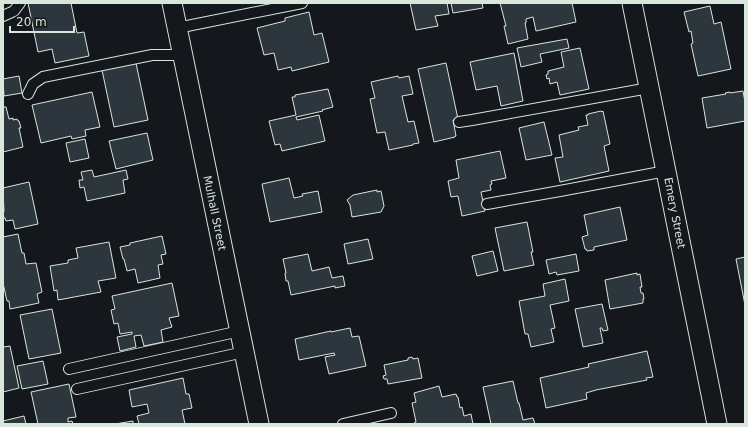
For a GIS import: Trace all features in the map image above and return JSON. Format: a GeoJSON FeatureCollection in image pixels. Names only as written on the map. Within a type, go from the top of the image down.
{"type":"FeatureCollection","features":[{"type":"Feature","properties":{"kind":"street","name":"Mulhall Street"},"geometry":{"type":"LineString","coordinates":[[172,3],[259,424]]}},
{"type":"Feature","properties":{"kind":"street","name":"Emery Street"},"geometry":{"type":"LineString","coordinates":[[632,3],[717,424]]}},
{"type":"Feature","properties":{"kind":"lane"},"geometry":{"type":"LineString","coordinates":[[3,16],[14,11],[20,3]]}},
{"type":"Feature","properties":{"kind":"lane"},"geometry":{"type":"LineString","coordinates":[[177,28],[302,3]]}},
{"type":"Feature","properties":{"kind":"lane"},"geometry":{"type":"LineString","coordinates":[[28,94],[34,84],[42,77],[152,55],[182,55]]}},
{"type":"Feature","properties":{"kind":"lane"},"geometry":{"type":"LineString","coordinates":[[459,122],[649,88]]}},
{"type":"Feature","properties":{"kind":"lane"},"geometry":{"type":"LineString","coordinates":[[487,204],[666,171]]}},
{"type":"Feature","properties":{"kind":"lane"},"geometry":{"type":"LineString","coordinates":[[69,369],[240,331]]}},
{"type":"Feature","properties":{"kind":"lane"},"geometry":{"type":"LineString","coordinates":[[77,389],[244,352]]}},
{"type":"Feature","properties":{"kind":"lane"},"geometry":{"type":"LineString","coordinates":[[343,424],[391,414]]}},
{"type":"Feature","properties":{"kind":"building"},"geometry":{"type":"Polygon","coordinates":[[[28,3],[71,3],[77,33],[84,32],[89,56],[55,63],[52,49],[38,52],[28,3]]]}},
{"type":"Feature","properties":{"kind":"building"},"geometry":{"type":"Polygon","coordinates":[[[410,3],[447,3],[449,14],[435,16],[438,26],[416,30],[410,3]]]}},
{"type":"Feature","properties":{"kind":"building"},"geometry":{"type":"Polygon","coordinates":[[[451,3],[482,3],[483,8],[453,13],[451,3]]]}},
{"type":"Feature","properties":{"kind":"building"},"geometry":{"type":"Polygon","coordinates":[[[500,3],[572,3],[576,22],[536,31],[533,17],[526,19],[525,23],[528,39],[508,44],[504,26],[506,26],[500,3]]]}},
{"type":"Feature","properties":{"kind":"building"},"geometry":{"type":"Polygon","coordinates":[[[710,6],[714,24],[721,22],[731,69],[698,76],[691,44],[693,43],[691,31],[689,32],[684,12],[710,6]]]}},
{"type":"Feature","properties":{"kind":"building"},"geometry":{"type":"Polygon","coordinates":[[[309,12],[314,35],[322,33],[329,62],[292,71],[291,67],[278,70],[274,53],[264,55],[257,28],[285,21],[285,18],[309,12]]]}},
{"type":"Feature","properties":{"kind":"building"},"geometry":{"type":"Polygon","coordinates":[[[567,39],[569,48],[540,54],[542,62],[521,67],[517,48],[567,39]]]}},
{"type":"Feature","properties":{"kind":"building"},"geometry":{"type":"Polygon","coordinates":[[[580,48],[589,89],[560,95],[557,82],[550,84],[549,78],[547,79],[546,75],[548,74],[548,71],[564,67],[561,52],[580,48]]]}},
{"type":"Feature","properties":{"kind":"building"},"geometry":{"type":"Polygon","coordinates":[[[514,53],[523,101],[501,106],[497,86],[476,90],[470,62],[514,53]]]}},
{"type":"Feature","properties":{"kind":"building"},"geometry":{"type":"Polygon","coordinates":[[[136,63],[148,120],[114,127],[102,70],[136,63]]]}},
{"type":"Feature","properties":{"kind":"building"},"geometry":{"type":"Polygon","coordinates":[[[446,63],[458,119],[453,120],[456,136],[434,142],[418,69],[446,63]]]}},
{"type":"Feature","properties":{"kind":"building"},"geometry":{"type":"Polygon","coordinates":[[[19,76],[22,93],[4,96],[3,79],[19,76]]]}},
{"type":"Feature","properties":{"kind":"building"},"geometry":{"type":"Polygon","coordinates":[[[398,76],[399,78],[409,76],[413,94],[402,96],[408,122],[414,121],[419,143],[389,150],[385,132],[377,133],[370,99],[375,98],[371,82],[398,76]]]}},
{"type":"Feature","properties":{"kind":"building"},"geometry":{"type":"Polygon","coordinates":[[[328,89],[333,107],[322,110],[323,111],[296,117],[297,120],[319,115],[325,141],[282,151],[280,144],[275,145],[269,121],[296,115],[292,97],[295,97],[295,95],[328,89]]]}},
{"type":"Feature","properties":{"kind":"building"},"geometry":{"type":"Polygon","coordinates":[[[743,91],[745,102],[745,121],[707,128],[702,98],[730,92],[743,91]]]}},
{"type":"Feature","properties":{"kind":"building"},"geometry":{"type":"Polygon","coordinates":[[[92,92],[100,127],[85,130],[86,136],[72,139],[71,136],[41,143],[32,105],[92,92]]]}},
{"type":"Feature","properties":{"kind":"building"},"geometry":{"type":"Polygon","coordinates":[[[3,107],[6,107],[9,119],[13,118],[13,120],[17,119],[19,121],[23,147],[3,152],[3,107]]]}},
{"type":"Feature","properties":{"kind":"building"},"geometry":{"type":"Polygon","coordinates":[[[603,111],[610,144],[604,146],[609,171],[560,182],[555,158],[563,157],[559,135],[579,130],[578,127],[588,125],[586,115],[603,111]]]}},
{"type":"Feature","properties":{"kind":"building"},"geometry":{"type":"Polygon","coordinates":[[[544,122],[552,155],[526,160],[519,128],[544,122]]]}},
{"type":"Feature","properties":{"kind":"building"},"geometry":{"type":"Polygon","coordinates":[[[147,133],[153,160],[116,169],[109,141],[147,133]]]}},
{"type":"Feature","properties":{"kind":"building"},"geometry":{"type":"Polygon","coordinates":[[[85,139],[89,158],[70,162],[66,143],[85,139]]]}},
{"type":"Feature","properties":{"kind":"building"},"geometry":{"type":"Polygon","coordinates":[[[500,151],[506,178],[491,181],[491,190],[481,192],[485,211],[462,216],[458,196],[451,197],[448,181],[459,178],[456,160],[500,151]]]}},
{"type":"Feature","properties":{"kind":"building"},"geometry":{"type":"Polygon","coordinates":[[[92,170],[94,177],[126,170],[128,179],[123,180],[125,193],[87,201],[84,187],[80,188],[79,180],[83,180],[81,172],[92,170]]]}},
{"type":"Feature","properties":{"kind":"building"},"geometry":{"type":"Polygon","coordinates":[[[289,178],[294,198],[303,196],[302,194],[318,191],[322,212],[270,222],[262,184],[289,178]]]}},
{"type":"Feature","properties":{"kind":"building"},"geometry":{"type":"Polygon","coordinates":[[[29,182],[38,224],[15,229],[13,220],[6,221],[4,218],[3,188],[29,182]]]}},
{"type":"Feature","properties":{"kind":"building"},"geometry":{"type":"Polygon","coordinates":[[[377,190],[377,192],[381,191],[384,206],[381,212],[352,217],[350,205],[347,200],[353,195],[377,190]]]}},
{"type":"Feature","properties":{"kind":"building"},"geometry":{"type":"Polygon","coordinates":[[[620,207],[627,240],[594,247],[594,250],[587,251],[585,249],[582,237],[588,235],[584,215],[620,207]]]}},
{"type":"Feature","properties":{"kind":"building"},"geometry":{"type":"Polygon","coordinates":[[[527,222],[534,265],[504,271],[495,228],[527,222]]]}},
{"type":"Feature","properties":{"kind":"building"},"geometry":{"type":"Polygon","coordinates":[[[18,234],[26,264],[36,263],[42,292],[37,294],[39,303],[10,309],[3,283],[3,237],[18,234]]]}},
{"type":"Feature","properties":{"kind":"building"},"geometry":{"type":"Polygon","coordinates":[[[162,236],[166,254],[161,255],[163,264],[158,265],[160,278],[138,283],[135,269],[127,271],[120,247],[130,245],[130,243],[162,236]]]}},
{"type":"Feature","properties":{"kind":"building"},"geometry":{"type":"Polygon","coordinates":[[[368,239],[373,259],[348,264],[344,244],[368,239]]]}},
{"type":"Feature","properties":{"kind":"building"},"geometry":{"type":"Polygon","coordinates":[[[109,242],[116,278],[98,281],[101,292],[58,300],[57,290],[54,291],[50,266],[68,263],[68,260],[78,258],[76,248],[109,242]]]}},
{"type":"Feature","properties":{"kind":"building"},"geometry":{"type":"Polygon","coordinates":[[[493,251],[498,271],[477,276],[472,256],[493,251]]]}},
{"type":"Feature","properties":{"kind":"building"},"geometry":{"type":"Polygon","coordinates":[[[308,254],[312,271],[329,267],[332,278],[343,276],[345,286],[335,288],[335,286],[291,295],[288,281],[286,281],[283,259],[308,254]]]}},
{"type":"Feature","properties":{"kind":"building"},"geometry":{"type":"Polygon","coordinates":[[[576,254],[579,271],[557,275],[556,272],[549,274],[546,260],[576,254]]]}},
{"type":"Feature","properties":{"kind":"building"},"geometry":{"type":"Polygon","coordinates":[[[745,257],[745,305],[736,259],[745,257]]]}},
{"type":"Feature","properties":{"kind":"building"},"geometry":{"type":"Polygon","coordinates":[[[637,273],[637,275],[640,274],[642,287],[640,287],[644,299],[643,303],[610,309],[605,280],[637,273]]]}},
{"type":"Feature","properties":{"kind":"building"},"geometry":{"type":"Polygon","coordinates":[[[565,279],[569,301],[550,305],[555,328],[551,329],[554,342],[531,347],[528,334],[525,334],[519,301],[545,296],[543,284],[565,279]]]}},
{"type":"Feature","properties":{"kind":"building"},"geometry":{"type":"Polygon","coordinates":[[[172,283],[179,316],[169,318],[172,327],[161,330],[163,342],[144,346],[141,335],[134,336],[136,347],[120,351],[117,337],[132,334],[132,332],[120,334],[118,323],[114,324],[111,310],[115,309],[112,296],[172,283]]]}},
{"type":"Feature","properties":{"kind":"building"},"geometry":{"type":"Polygon","coordinates":[[[602,304],[608,330],[603,331],[602,328],[600,328],[603,343],[583,347],[575,309],[602,304]]]}},
{"type":"Feature","properties":{"kind":"building"},"geometry":{"type":"Polygon","coordinates":[[[52,309],[61,353],[29,359],[20,315],[52,309]]]}},
{"type":"Feature","properties":{"kind":"building"},"geometry":{"type":"Polygon","coordinates":[[[350,328],[352,337],[359,336],[366,366],[329,374],[325,357],[335,355],[334,353],[299,360],[295,339],[350,328]]]}},
{"type":"Feature","properties":{"kind":"building"},"geometry":{"type":"Polygon","coordinates":[[[10,346],[19,388],[3,392],[3,347],[10,346]]]}},
{"type":"Feature","properties":{"kind":"building"},"geometry":{"type":"Polygon","coordinates":[[[647,351],[653,377],[646,378],[647,380],[596,390],[586,393],[587,399],[546,408],[540,378],[589,367],[588,364],[647,351]]]}},
{"type":"Feature","properties":{"kind":"building"},"geometry":{"type":"Polygon","coordinates":[[[412,357],[413,359],[418,358],[422,378],[388,384],[387,379],[384,379],[383,376],[386,375],[384,365],[408,360],[408,358],[412,357]]]}},
{"type":"Feature","properties":{"kind":"building"},"geometry":{"type":"Polygon","coordinates":[[[43,361],[48,384],[22,389],[17,366],[43,361]]]}},
{"type":"Feature","properties":{"kind":"building"},"geometry":{"type":"Polygon","coordinates":[[[183,378],[186,394],[189,394],[192,408],[182,410],[185,424],[139,424],[137,416],[149,413],[147,404],[132,407],[129,390],[183,378]]]}},
{"type":"Feature","properties":{"kind":"building"},"geometry":{"type":"Polygon","coordinates":[[[513,381],[523,420],[533,418],[535,424],[491,424],[483,387],[513,381]]]}},
{"type":"Feature","properties":{"kind":"building"},"geometry":{"type":"Polygon","coordinates":[[[69,384],[76,417],[68,418],[68,422],[72,421],[73,424],[38,424],[31,392],[69,384]]]}},
{"type":"Feature","properties":{"kind":"building"},"geometry":{"type":"Polygon","coordinates":[[[439,386],[442,397],[456,394],[464,416],[471,414],[473,424],[414,424],[416,422],[412,403],[416,402],[414,393],[439,386]]]}},
{"type":"Feature","properties":{"kind":"building"},"geometry":{"type":"Polygon","coordinates":[[[24,416],[26,424],[3,424],[3,421],[24,416]]]}},
{"type":"Feature","properties":{"kind":"building"},"geometry":{"type":"Polygon","coordinates":[[[133,421],[133,424],[115,424],[133,421]]]}}]}
